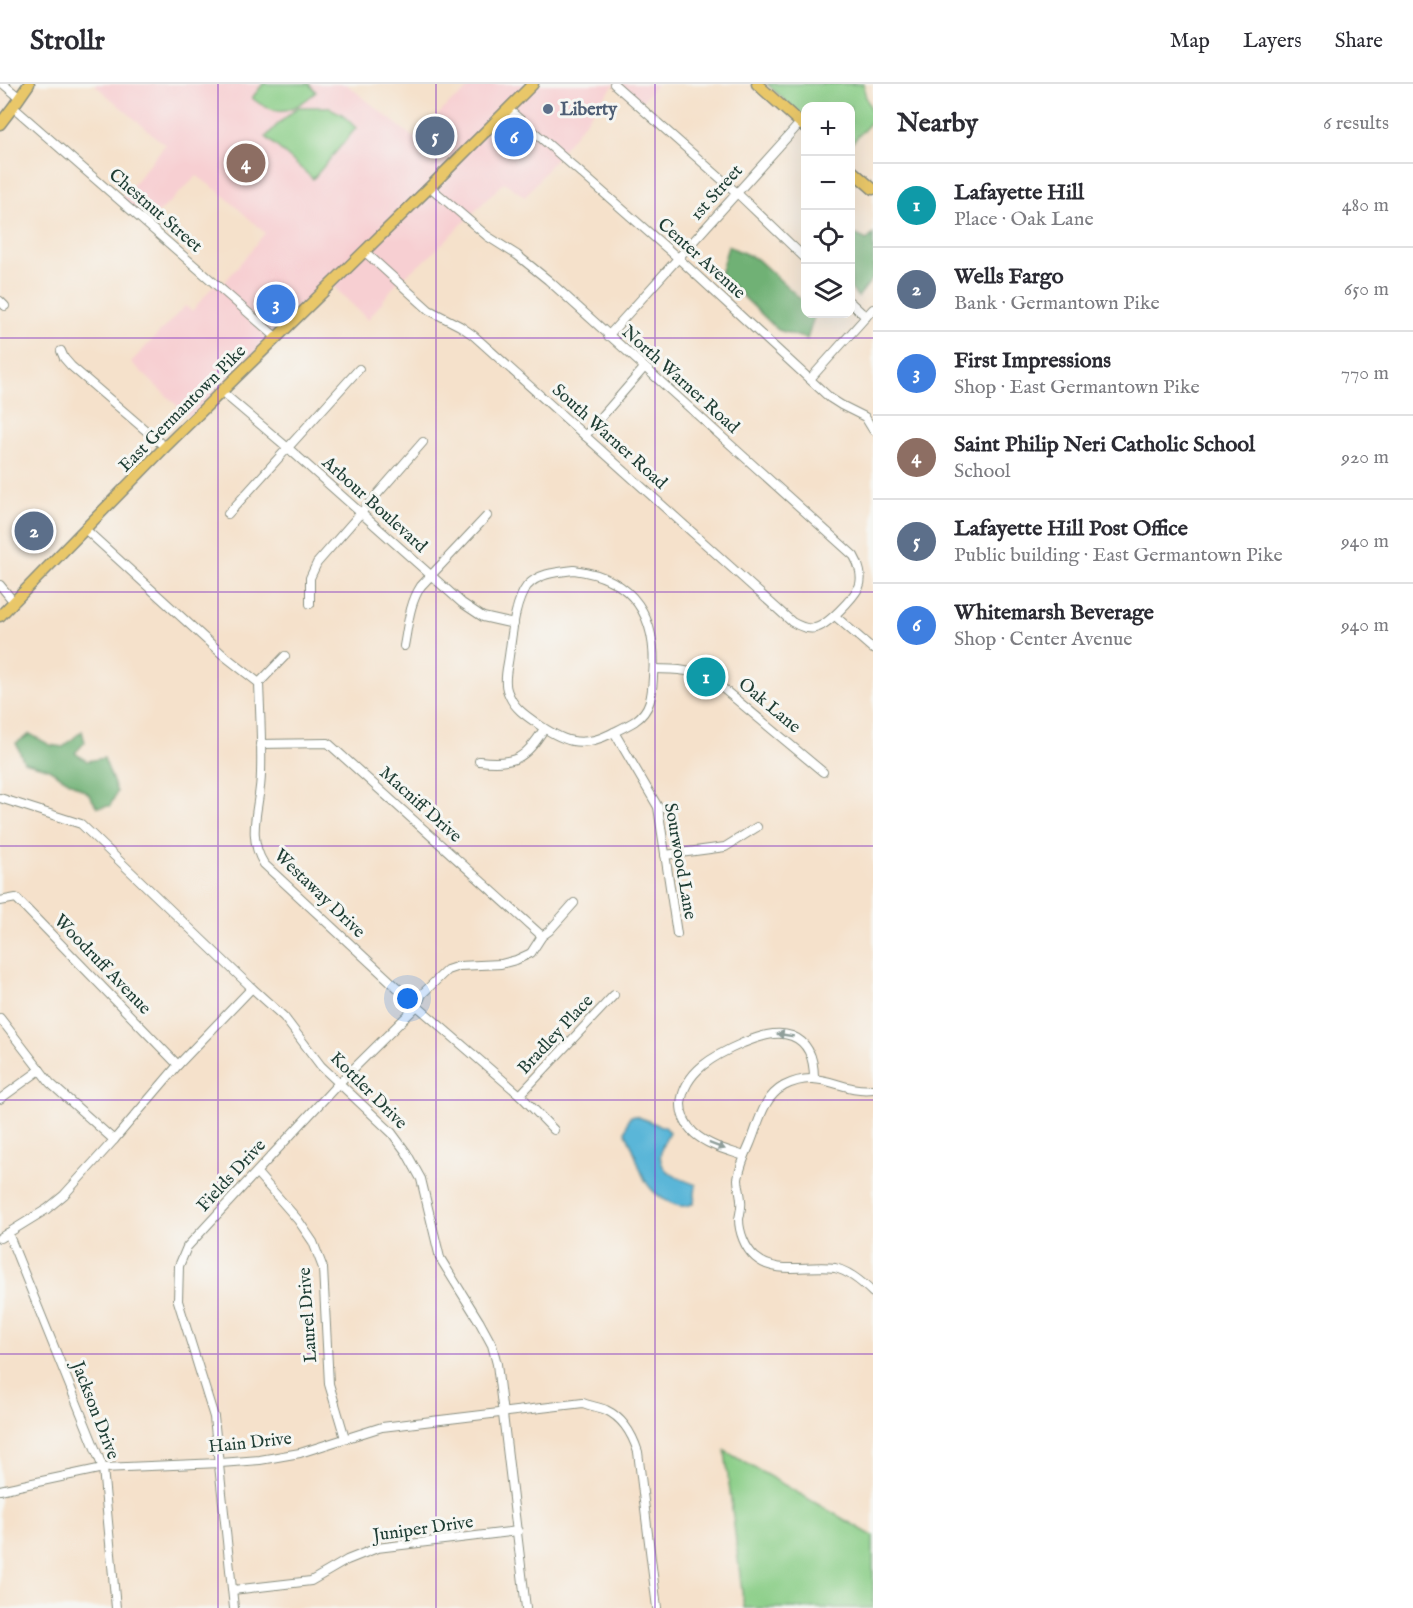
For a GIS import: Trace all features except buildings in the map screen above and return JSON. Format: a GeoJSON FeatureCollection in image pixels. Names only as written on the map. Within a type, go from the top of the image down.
{"type":"FeatureCollection","features":[{"type":"Feature","properties":{"kind":"main road"},"geometry":{"type":"LineString","coordinates":[[0,124],[29,84]]}},
{"type":"Feature","properties":{"kind":"main road","name":"East Germantown Pike"},"geometry":{"type":"LineString","coordinates":[[0,616],[165,447],[533,84]]}},
{"type":"Feature","properties":{"kind":"main road"},"geometry":{"type":"LineString","coordinates":[[757,84],[801,123]]}},
{"type":"Feature","properties":{"kind":"main road"},"geometry":{"type":"LineString","coordinates":[[855,173],[873,189]]}},
{"type":"Feature","properties":{"kind":"street","name":"Chestnut Street"},"geometry":{"type":"LineString","coordinates":[[3,84],[16,103],[276,337]]}},
{"type":"Feature","properties":{"kind":"street"},"geometry":{"type":"LineString","coordinates":[[614,84],[737,193],[801,254]]}},
{"type":"Feature","properties":{"kind":"street","name":"Center Avenue"},"geometry":{"type":"LineString","coordinates":[[508,109],[678,258],[835,402],[865,417],[873,430]]}},
{"type":"Feature","properties":{"kind":"street","name":"1st Street"},"geometry":{"type":"LineString","coordinates":[[608,336],[737,193],[801,127]]}},
{"type":"Feature","properties":{"kind":"street","name":"North Warner Road"},"geometry":{"type":"LineString","coordinates":[[430,187],[487,236],[541,274],[856,559],[860,574],[859,587],[835,616]]}},
{"type":"Feature","properties":{"kind":"street","name":"South Warner Road"},"geometry":{"type":"LineString","coordinates":[[364,251],[429,310],[473,335],[792,622],[803,628],[814,628],[835,616]]}},
{"type":"Feature","properties":{"kind":"street"},"geometry":{"type":"LineString","coordinates":[[855,307],[866,317]]}},
{"type":"Feature","properties":{"kind":"street"},"geometry":{"type":"LineString","coordinates":[[810,379],[873,309]]}},
{"type":"Feature","properties":{"kind":"street"},"geometry":{"type":"LineString","coordinates":[[61,351],[71,366],[165,447]]}},
{"type":"Feature","properties":{"kind":"street"},"geometry":{"type":"LineString","coordinates":[[585,436],[644,368]]}},
{"type":"Feature","properties":{"kind":"street"},"geometry":{"type":"LineString","coordinates":[[228,514],[359,369]]}},
{"type":"Feature","properties":{"kind":"street","name":"Arbour Boulevard"},"geometry":{"type":"LineString","coordinates":[[222,392],[473,612],[491,620],[514,624]]}},
{"type":"Feature","properties":{"kind":"street"},"geometry":{"type":"LineString","coordinates":[[310,604],[309,584],[314,568],[423,442]]}},
{"type":"Feature","properties":{"kind":"street"},"geometry":{"type":"LineString","coordinates":[[404,646],[413,600],[421,586],[487,516]]}},
{"type":"Feature","properties":{"kind":"street"},"geometry":{"type":"LineString","coordinates":[[85,529],[222,654],[259,683],[285,656]]}},
{"type":"Feature","properties":{"kind":"street"},"geometry":{"type":"LineString","coordinates":[[574,570],[597,574],[619,585],[634,599],[649,626],[654,648],[654,669],[652,699],[648,706],[635,720],[614,732],[591,742],[573,742],[544,729],[518,709],[507,689],[506,673],[514,624],[526,588],[538,578],[574,570]]}},
{"type":"Feature","properties":{"kind":"street"},"geometry":{"type":"LineString","coordinates":[[0,585],[14,602]]}},
{"type":"Feature","properties":{"kind":"street"},"geometry":{"type":"LineString","coordinates":[[835,616],[873,649]]}},
{"type":"Feature","properties":{"kind":"street","name":"Oak Lane"},"geometry":{"type":"LineString","coordinates":[[654,669],[685,670],[704,675],[714,681],[823,772]]}},
{"type":"Feature","properties":{"kind":"street","name":"Westaway Drive"},"geometry":{"type":"LineString","coordinates":[[259,683],[261,774],[253,830],[259,856],[264,864],[417,1006],[520,1095],[554,1130]]}},
{"type":"Feature","properties":{"kind":"street"},"geometry":{"type":"LineString","coordinates":[[479,761],[500,763],[521,756],[529,750],[544,729]]}},
{"type":"Feature","properties":{"kind":"street","name":"Sourwood Lane"},"geometry":{"type":"LineString","coordinates":[[614,732],[656,801],[677,934]]}},
{"type":"Feature","properties":{"kind":"street","name":"Macniff Drive"},"geometry":{"type":"LineString","coordinates":[[260,744],[328,743],[542,936]]}},
{"type":"Feature","properties":{"kind":"street","name":"Kottler Drive"},"geometry":{"type":"LineString","coordinates":[[0,798],[81,824],[284,1017],[321,1066],[392,1133],[406,1152],[421,1179],[440,1258],[480,1321],[492,1345],[497,1364],[526,1608]]}},
{"type":"Feature","properties":{"kind":"street"},"geometry":{"type":"LineString","coordinates":[[665,855],[724,847],[757,827]]}},
{"type":"Feature","properties":{"kind":"street","name":"Woodruff Avenue"},"geometry":{"type":"LineString","coordinates":[[0,902],[16,898],[178,1065]]}},
{"type":"Feature","properties":{"kind":"street","name":"Fields Drive"},"geometry":{"type":"LineString","coordinates":[[234,1608],[214,1418],[178,1301],[178,1266],[187,1247],[338,1084],[417,1006],[422,994],[447,970],[459,966],[501,964],[531,953],[542,936],[574,903]]}},
{"type":"Feature","properties":{"kind":"street"},"geometry":{"type":"LineString","coordinates":[[4,1235],[47,1209],[64,1195],[178,1065],[252,988]]}},
{"type":"Feature","properties":{"kind":"street","name":"Bradley Place"},"geometry":{"type":"LineString","coordinates":[[520,1095],[614,995]]}},
{"type":"Feature","properties":{"kind":"street"},"geometry":{"type":"LineString","coordinates":[[0,1018],[50,1083],[114,1140]]}},
{"type":"Feature","properties":{"kind":"street"},"geometry":{"type":"LineString","coordinates":[[744,1156],[708,1143],[695,1134],[687,1124],[681,1112],[682,1095],[691,1076],[704,1064],[726,1050],[752,1040],[779,1034],[795,1037],[804,1044],[810,1053],[814,1078]]}},
{"type":"Feature","properties":{"kind":"street"},"geometry":{"type":"LineString","coordinates":[[0,1099],[40,1070]]}},
{"type":"Feature","properties":{"kind":"street"},"geometry":{"type":"LineString","coordinates":[[873,1089],[854,1089],[814,1078],[784,1086],[761,1111],[738,1179],[741,1199],[741,1234],[754,1256],[769,1265],[780,1267],[837,1269],[856,1279],[873,1293]]}},
{"type":"Feature","properties":{"kind":"street","name":"Laurel Drive"},"geometry":{"type":"LineString","coordinates":[[257,1173],[313,1242],[323,1268],[329,1384],[345,1438]]}},
{"type":"Feature","properties":{"kind":"street","name":"Jackson Drive"},"geometry":{"type":"LineString","coordinates":[[4,1235],[103,1468],[116,1608]]}},
{"type":"Feature","properties":{"kind":"street","name":"Hain Drive"},"geometry":{"type":"LineString","coordinates":[[0,1490],[103,1468],[260,1460],[300,1453],[382,1427],[583,1403],[608,1411],[633,1437],[638,1452],[657,1608]]}},
{"type":"Feature","properties":{"kind":"street","name":"Juniper Drive"},"geometry":{"type":"LineString","coordinates":[[232,1590],[311,1581],[347,1560],[377,1548],[518,1531]]}},
{"type":"Feature","properties":{"kind":"shaded area"},"geometry":{"type":"Polygon","coordinates":[[[96,84],[346,84],[414,138],[472,84],[657,84],[638,106],[614,85],[525,197],[504,182],[428,258],[397,282],[368,320],[331,284],[192,420],[131,362],[185,306],[192,311],[215,284],[220,288],[265,233],[221,193],[197,176],[147,224],[120,200],[165,145],[96,84]]]}},
{"type":"Feature","properties":{"kind":"green space"},"geometry":{"type":"Polygon","coordinates":[[[263,84],[309,84],[316,92],[293,108],[269,109],[252,98],[263,84]]]}},
{"type":"Feature","properties":{"kind":"green space"},"geometry":{"type":"Polygon","coordinates":[[[767,84],[864,84],[873,120],[855,140],[855,102],[801,102],[801,115],[767,84]]]}},
{"type":"Feature","properties":{"kind":"green space"},"geometry":{"type":"Polygon","coordinates":[[[298,107],[328,107],[342,114],[356,128],[313,179],[266,137],[298,107]]]}},
{"type":"Feature","properties":{"kind":"green space"},"geometry":{"type":"Polygon","coordinates":[[[855,234],[867,240],[873,234],[873,278],[858,297],[855,294],[855,234]]]}},
{"type":"Feature","properties":{"kind":"green space"},"geometry":{"type":"Polygon","coordinates":[[[728,246],[757,259],[801,299],[801,318],[814,318],[807,339],[778,330],[720,274],[728,246]]]}},
{"type":"Feature","properties":{"kind":"green space"},"geometry":{"type":"Polygon","coordinates":[[[82,731],[85,742],[75,753],[87,761],[104,758],[117,792],[110,806],[97,807],[88,793],[47,768],[24,762],[16,743],[30,734],[50,745],[63,747],[82,731]]]}},
{"type":"Feature","properties":{"kind":"green space"},"geometry":{"type":"Polygon","coordinates":[[[725,1451],[873,1536],[873,1608],[744,1608],[725,1451]]]}},
{"type":"Feature","properties":{"kind":"water"},"geometry":{"type":"Polygon","coordinates":[[[631,1116],[665,1126],[669,1132],[661,1151],[662,1165],[671,1174],[696,1185],[694,1203],[685,1206],[677,1205],[660,1197],[651,1189],[641,1172],[625,1132],[631,1116]]]}},
{"type":"Feature","properties":{"kind":"place","name":"Liberty"},"geometry":{"type":"Point","coordinates":[548,109]}},
{"type":"Feature","properties":{"kind":"place","name":"Lafayette Hill Post Office"},"geometry":{"type":"Point","coordinates":[435,136]}},
{"type":"Feature","properties":{"kind":"place","name":"Whitemarsh Beverage"},"geometry":{"type":"Point","coordinates":[514,137]}},
{"type":"Feature","properties":{"kind":"place","name":"Saint Philip Neri Catholic School"},"geometry":{"type":"Point","coordinates":[246,163]}},
{"type":"Feature","properties":{"kind":"place","name":"First Impressions"},"geometry":{"type":"Point","coordinates":[276,304]}},
{"type":"Feature","properties":{"kind":"place","name":"Wells Fargo"},"geometry":{"type":"Point","coordinates":[34,531]}},
{"type":"Feature","properties":{"kind":"place","name":"Lafayette Hill"},"geometry":{"type":"Point","coordinates":[706,677]}}]}
